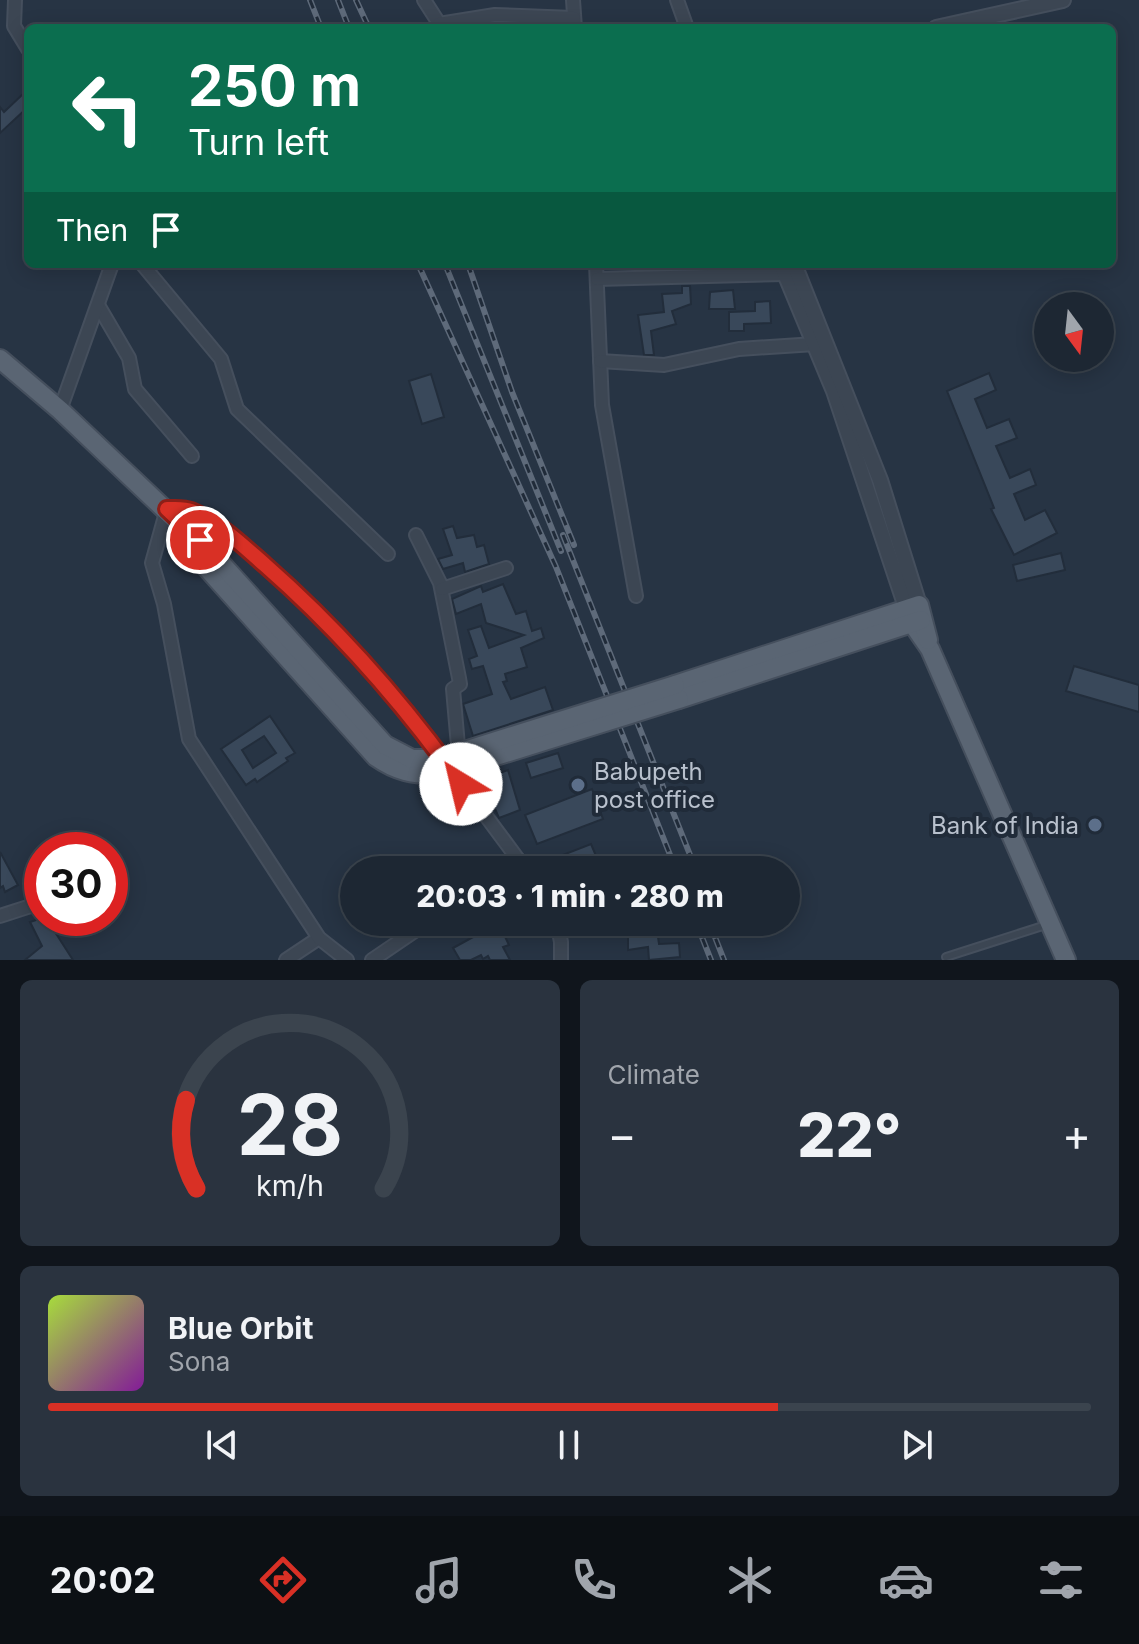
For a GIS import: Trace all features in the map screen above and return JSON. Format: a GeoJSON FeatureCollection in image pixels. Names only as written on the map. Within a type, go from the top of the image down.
{"type":"FeatureCollection","features":[{"type":"Feature","properties":{"kind":"main road"},"geometry":{"type":"LineString","coordinates":[[0,359],[60,410],[200,540],[385,745],[412,759],[439,759],[677,692],[915,614],[1066,960]]}},
{"type":"Feature","properties":{"kind":"street"},"geometry":{"type":"LineString","coordinates":[[15,0],[14,26],[24,42]]}},
{"type":"Feature","properties":{"kind":"street"},"geometry":{"type":"LineString","coordinates":[[424,0],[439,24]]}},
{"type":"Feature","properties":{"kind":"street"},"geometry":{"type":"LineString","coordinates":[[450,24],[495,15],[575,23],[573,0]]}},
{"type":"Feature","properties":{"kind":"street"},"geometry":{"type":"LineString","coordinates":[[677,0],[686,24]]}},
{"type":"Feature","properties":{"kind":"street"},"geometry":{"type":"LineString","coordinates":[[954,24],[1063,0]]}},
{"type":"Feature","properties":{"kind":"street"},"geometry":{"type":"LineString","coordinates":[[60,410],[111,268]]}},
{"type":"Feature","properties":{"kind":"street"},"geometry":{"type":"LineString","coordinates":[[145,268],[221,359],[237,409],[388,554]]}},
{"type":"Feature","properties":{"kind":"street"},"geometry":{"type":"LineString","coordinates":[[596,268],[603,413],[636,596]]}},
{"type":"Feature","properties":{"kind":"street"},"geometry":{"type":"LineString","coordinates":[[597,279],[771,268]]}},
{"type":"Feature","properties":{"kind":"street"},"geometry":{"type":"LineString","coordinates":[[787,268],[915,614]]}},
{"type":"Feature","properties":{"kind":"street"},"geometry":{"type":"LineString","coordinates":[[787,268],[880,480],[915,614]]}},
{"type":"Feature","properties":{"kind":"street"},"geometry":{"type":"LineString","coordinates":[[98,305],[129,358],[135,389],[192,456]]}},
{"type":"Feature","properties":{"kind":"street"},"geometry":{"type":"LineString","coordinates":[[600,361],[664,365],[739,349],[815,344]]}},
{"type":"Feature","properties":{"kind":"street"},"geometry":{"type":"LineString","coordinates":[[347,960],[319,938],[191,742],[164,604],[152,563],[172,515],[188,510],[227,531],[297,593],[370,669],[428,738],[516,856]]}},
{"type":"Feature","properties":{"kind":"street"},"geometry":{"type":"LineString","coordinates":[[416,535],[442,589],[460,684],[453,689],[461,784]]}},
{"type":"Feature","properties":{"kind":"street"},"geometry":{"type":"LineString","coordinates":[[442,589],[506,568]]}},
{"type":"Feature","properties":{"kind":"street"},"geometry":{"type":"LineString","coordinates":[[0,916],[24,908]]}},
{"type":"Feature","properties":{"kind":"street"},"geometry":{"type":"LineString","coordinates":[[372,960],[407,936]]}},
{"type":"Feature","properties":{"kind":"street"},"geometry":{"type":"LineString","coordinates":[[560,936],[561,960]]}},
{"type":"Feature","properties":{"kind":"street"},"geometry":{"type":"LineString","coordinates":[[286,960],[319,938]]}},
{"type":"Feature","properties":{"kind":"lane"},"geometry":{"type":"LineString","coordinates":[[946,957],[1051,923]]}},
{"type":"Feature","properties":{"kind":"building"},"geometry":{"type":"Polygon","coordinates":[[[23,94],[24,111],[0,133],[0,107],[4,112],[23,94]]]}},
{"type":"Feature","properties":{"kind":"building"},"geometry":{"type":"Polygon","coordinates":[[[682,286],[690,286],[691,304],[672,311],[676,324],[651,331],[654,355],[644,355],[638,315],[664,312],[662,294],[682,293],[682,286]]]}},
{"type":"Feature","properties":{"kind":"building"},"geometry":{"type":"Polygon","coordinates":[[[733,290],[735,309],[709,309],[710,292],[733,290]]]}},
{"type":"Feature","properties":{"kind":"building"},"geometry":{"type":"Polygon","coordinates":[[[770,301],[771,323],[744,324],[744,331],[729,331],[729,312],[755,311],[755,302],[770,301]]]}},
{"type":"Feature","properties":{"kind":"building"},"geometry":{"type":"Polygon","coordinates":[[[989,373],[996,390],[975,399],[987,428],[1009,419],[1017,438],[996,446],[1010,478],[1030,469],[1036,485],[1014,494],[1025,520],[1045,510],[1057,533],[1014,555],[991,509],[994,508],[947,391],[989,373]]]}},
{"type":"Feature","properties":{"kind":"building"},"geometry":{"type":"Polygon","coordinates":[[[431,374],[444,417],[422,424],[409,381],[431,374]]]}},
{"type":"Feature","properties":{"kind":"building"},"geometry":{"type":"Polygon","coordinates":[[[453,526],[457,538],[474,535],[477,547],[484,545],[489,564],[465,572],[463,563],[443,569],[438,559],[452,555],[443,529],[453,526]]]}},
{"type":"Feature","properties":{"kind":"building"},"geometry":{"type":"Polygon","coordinates":[[[1061,553],[1065,570],[1017,581],[1013,565],[1061,553]]]}},
{"type":"Feature","properties":{"kind":"building"},"geometry":{"type":"Polygon","coordinates":[[[503,584],[516,614],[526,611],[532,631],[541,628],[544,638],[521,648],[527,667],[505,674],[507,681],[503,682],[511,699],[545,687],[553,710],[473,736],[463,704],[492,694],[483,666],[472,669],[469,659],[477,656],[468,630],[481,626],[489,648],[524,635],[486,623],[481,604],[456,614],[452,599],[481,586],[483,592],[503,584]]]}},
{"type":"Feature","properties":{"kind":"building"},"geometry":{"type":"Polygon","coordinates":[[[1074,666],[1139,685],[1139,712],[1066,691],[1074,666]]]}},
{"type":"Feature","properties":{"kind":"building"},"geometry":{"type":"Polygon","coordinates":[[[270,716],[295,753],[257,782],[255,779],[246,785],[221,749],[270,716]],[[264,736],[242,750],[253,768],[276,753],[264,736]]]}},
{"type":"Feature","properties":{"kind":"building"},"geometry":{"type":"Polygon","coordinates":[[[558,753],[563,768],[531,778],[526,763],[558,753]]]}},
{"type":"Feature","properties":{"kind":"building"},"geometry":{"type":"Polygon","coordinates":[[[508,770],[520,810],[499,818],[482,779],[508,770]]]}},
{"type":"Feature","properties":{"kind":"building"},"geometry":{"type":"Polygon","coordinates":[[[592,789],[603,819],[537,844],[525,815],[592,789]]]}},
{"type":"Feature","properties":{"kind":"building"},"geometry":{"type":"Polygon","coordinates":[[[591,844],[596,856],[560,856],[591,844]]]}},
{"type":"Feature","properties":{"kind":"building"},"geometry":{"type":"Polygon","coordinates":[[[0,852],[18,885],[5,892],[3,886],[0,888],[0,852]]]}},
{"type":"Feature","properties":{"kind":"building"},"geometry":{"type":"Polygon","coordinates":[[[37,936],[58,936],[73,960],[25,960],[42,946],[37,936]]]}},
{"type":"Feature","properties":{"kind":"building"},"geometry":{"type":"Polygon","coordinates":[[[475,936],[505,936],[509,945],[503,947],[510,960],[490,960],[488,956],[483,959],[481,955],[471,960],[460,960],[453,948],[475,936]]]}},
{"type":"Feature","properties":{"kind":"building"},"geometry":{"type":"Polygon","coordinates":[[[628,936],[658,936],[659,944],[679,943],[680,957],[649,960],[648,947],[628,950],[628,936]]]}},
{"type":"Feature","properties":{"kind":"railway"},"geometry":{"type":"LineString","coordinates":[[310,0],[319,24]]}},
{"type":"Feature","properties":{"kind":"railway"},"geometry":{"type":"LineString","coordinates":[[338,0],[347,24]]}},
{"type":"Feature","properties":{"kind":"railway"},"geometry":{"type":"LineString","coordinates":[[356,0],[367,24]]}},
{"type":"Feature","properties":{"kind":"railway"},"geometry":{"type":"LineString","coordinates":[[420,268],[556,567],[670,856]]}},
{"type":"Feature","properties":{"kind":"railway"},"geometry":{"type":"LineString","coordinates":[[447,268],[561,551]]}},
{"type":"Feature","properties":{"kind":"railway"},"geometry":{"type":"LineString","coordinates":[[469,268],[512,392],[574,545]]}},
{"type":"Feature","properties":{"kind":"railway"},"geometry":{"type":"LineString","coordinates":[[563,535],[690,856]]}},
{"type":"Feature","properties":{"kind":"railway"},"geometry":{"type":"LineString","coordinates":[[702,936],[711,960]]}},
{"type":"Feature","properties":{"kind":"railway"},"geometry":{"type":"LineString","coordinates":[[715,936],[724,960]]}},
{"type":"Feature","properties":{"kind":"place","name":"Babupeth post office"},"geometry":{"type":"Point","coordinates":[578,785]}},
{"type":"Feature","properties":{"kind":"place","name":"Bank of India"},"geometry":{"type":"Point","coordinates":[1095,825]}},
{"type":"Feature","properties":{"kind":"route"},"geometry":{"type":"LineString","coordinates":[[200,540],[167,509],[188,510],[227,531],[297,593],[370,669],[428,738],[461,784]]}}]}
